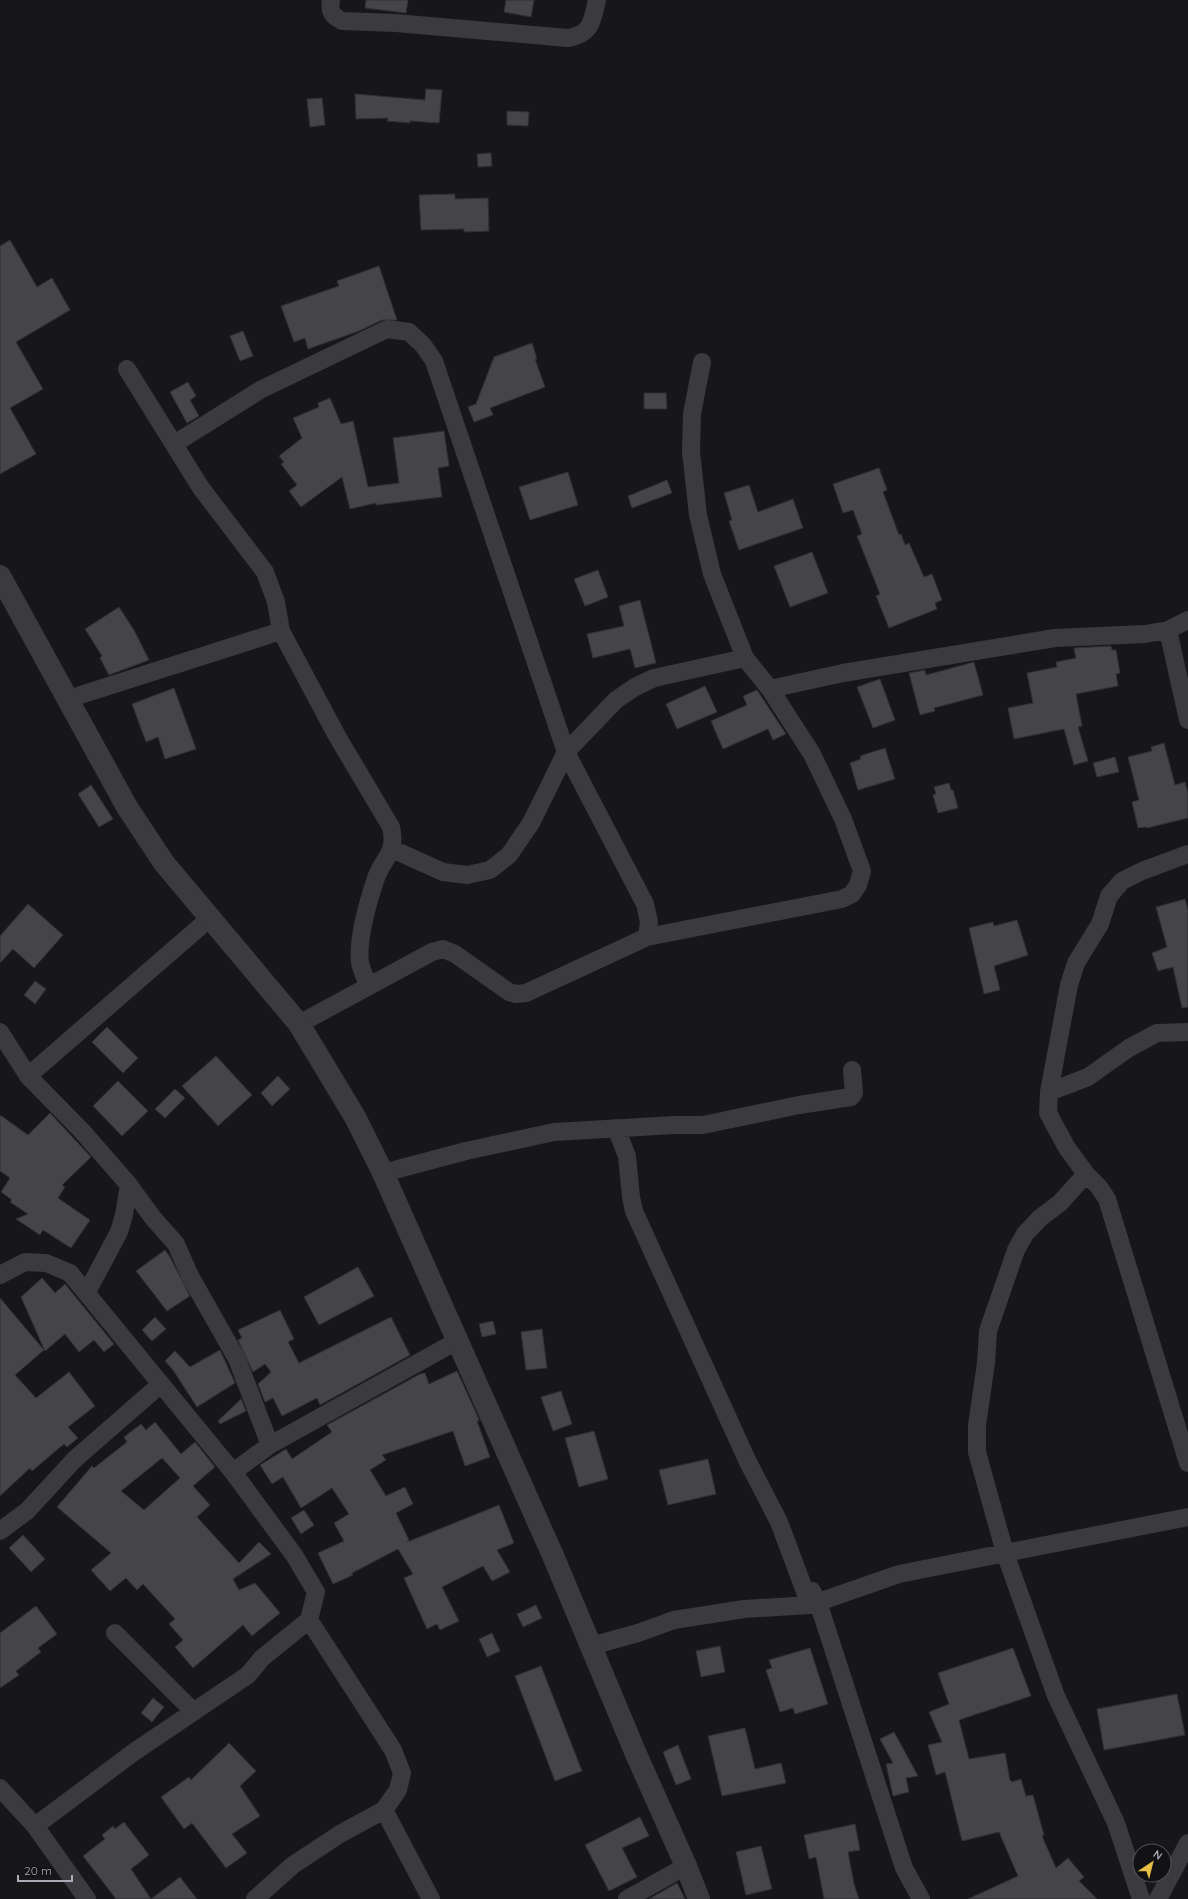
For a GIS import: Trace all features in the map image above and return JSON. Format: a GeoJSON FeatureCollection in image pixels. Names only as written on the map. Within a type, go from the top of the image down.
{"type":"FeatureCollection","features":[{"type":"Feature","properties":{"kind":"street"},"geometry":{"type":"LineString","coordinates":[[331,0],[329,8],[334,17],[342,21],[396,23],[568,38],[584,33],[591,24],[597,0]]}},
{"type":"Feature","properties":{"kind":"street"},"geometry":{"type":"LineString","coordinates":[[174,444],[260,390],[387,329],[409,332],[423,345],[434,361],[566,752],[645,904],[649,922],[647,937]]}},
{"type":"Feature","properties":{"kind":"street"},"geometry":{"type":"LineString","coordinates":[[299,1024],[432,952],[443,949],[455,954],[509,992],[516,994],[526,993],[647,937],[842,899],[852,894],[858,885],[862,871],[844,819],[812,754],[770,690],[745,658],[712,574],[698,515],[691,444],[692,414],[702,362]]}},
{"type":"Feature","properties":{"kind":"street"},"geometry":{"type":"LineString","coordinates":[[127,369],[201,488],[265,572],[276,602],[281,630],[337,736],[391,827],[393,837],[392,849],[377,877],[360,942],[360,963],[368,986]]}},
{"type":"Feature","properties":{"kind":"street"},"geometry":{"type":"LineString","coordinates":[[0,576],[128,807],[164,863],[299,1024],[355,1117],[383,1174],[554,1558],[636,1754],[686,1866],[699,1899]]}},
{"type":"Feature","properties":{"kind":"street"},"geometry":{"type":"LineString","coordinates":[[770,690],[843,673],[1055,638],[1145,634],[1168,630],[1188,620]]}},
{"type":"Feature","properties":{"kind":"street"},"geometry":{"type":"LineString","coordinates":[[68,699],[281,630]]}},
{"type":"Feature","properties":{"kind":"street"},"geometry":{"type":"LineString","coordinates":[[1168,630],[1188,720]]}},
{"type":"Feature","properties":{"kind":"street"},"geometry":{"type":"LineString","coordinates":[[392,849],[443,872],[467,875],[490,870],[509,854],[531,823],[566,752],[616,700],[635,687],[654,678],[745,658]]}},
{"type":"Feature","properties":{"kind":"street"},"geometry":{"type":"LineString","coordinates":[[1188,854],[1142,871],[1122,881],[1109,896],[1100,924],[1076,963],[1069,985],[1049,1092],[1048,1113],[1067,1148],[1086,1174],[1099,1186],[1107,1199],[1188,1463]]}},
{"type":"Feature","properties":{"kind":"street"},"geometry":{"type":"LineString","coordinates":[[28,1076],[210,918]]}},
{"type":"Feature","properties":{"kind":"street"},"geometry":{"type":"LineString","coordinates":[[1049,1092],[1088,1077],[1129,1048],[1157,1033],[1188,1032]]}},
{"type":"Feature","properties":{"kind":"street"},"geometry":{"type":"LineString","coordinates":[[3,1045],[28,1076],[82,1131],[129,1185],[153,1218],[176,1244],[190,1276],[237,1359],[270,1445]]}},
{"type":"Feature","properties":{"kind":"street"},"geometry":{"type":"LineString","coordinates":[[383,1174],[466,1151],[554,1132],[674,1125],[703,1125],[799,1105],[851,1097],[854,1093],[852,1070]]}},
{"type":"Feature","properties":{"kind":"street"},"geometry":{"type":"LineString","coordinates":[[616,1128],[627,1156],[631,1197],[634,1211],[747,1460],[779,1522],[814,1604]]}},
{"type":"Feature","properties":{"kind":"street"},"geometry":{"type":"LineString","coordinates":[[1086,1174],[1060,1203],[1040,1218],[1025,1234],[1016,1250],[988,1331],[986,1363],[977,1425],[977,1452],[1004,1553],[1056,1696],[1116,1823],[1141,1899]]}},
{"type":"Feature","properties":{"kind":"street"},"geometry":{"type":"LineString","coordinates":[[86,1292],[119,1232],[124,1215],[129,1185]]}},
{"type":"Feature","properties":{"kind":"street"},"geometry":{"type":"LineString","coordinates":[[0,1275],[25,1262],[46,1263],[70,1273],[232,1472],[294,1555],[316,1592],[309,1620],[262,1658],[248,1675],[134,1752],[35,1826]]}},
{"type":"Feature","properties":{"kind":"street"},"geometry":{"type":"LineString","coordinates":[[232,1472],[270,1445],[457,1341]]}},
{"type":"Feature","properties":{"kind":"street"},"geometry":{"type":"LineString","coordinates":[[0,1531],[27,1511],[75,1459],[161,1384]]}},
{"type":"Feature","properties":{"kind":"street"},"geometry":{"type":"LineString","coordinates":[[591,1646],[638,1633],[674,1620],[744,1609],[814,1604],[900,1574],[1188,1517]]}},
{"type":"Feature","properties":{"kind":"street"},"geometry":{"type":"LineString","coordinates":[[807,1582],[904,1868],[921,1899]]}},
{"type":"Feature","properties":{"kind":"street"},"geometry":{"type":"LineString","coordinates":[[255,1899],[293,1865],[340,1834],[384,1810],[398,1790],[402,1773],[392,1750],[309,1620]]}},
{"type":"Feature","properties":{"kind":"street"},"geometry":{"type":"LineString","coordinates":[[115,1633],[193,1711]]}},
{"type":"Feature","properties":{"kind":"street"},"geometry":{"type":"LineString","coordinates":[[0,1788],[35,1826],[87,1899]]}},
{"type":"Feature","properties":{"kind":"street"},"geometry":{"type":"LineString","coordinates":[[384,1810],[431,1899]]}},
{"type":"Feature","properties":{"kind":"street"},"geometry":{"type":"LineString","coordinates":[[1158,1899],[1188,1843]]}},
{"type":"Feature","properties":{"kind":"street"},"geometry":{"type":"LineString","coordinates":[[627,1899],[686,1866]]}},
{"type":"Feature","properties":{"kind":"building"},"geometry":{"type":"Polygon","coordinates":[[[366,0],[408,0],[406,13],[365,8],[366,0]]]}},
{"type":"Feature","properties":{"kind":"building"},"geometry":{"type":"Polygon","coordinates":[[[506,0],[534,0],[531,17],[504,12],[506,0]]]}},
{"type":"Feature","properties":{"kind":"building"},"geometry":{"type":"Polygon","coordinates":[[[426,89],[442,90],[439,123],[387,121],[388,118],[356,119],[355,94],[425,100],[426,89]]]}},
{"type":"Feature","properties":{"kind":"building"},"geometry":{"type":"Polygon","coordinates":[[[322,98],[325,125],[310,127],[307,99],[322,98]]]}},
{"type":"Feature","properties":{"kind":"building"},"geometry":{"type":"Polygon","coordinates":[[[507,111],[529,112],[528,126],[507,125],[507,111]]]}},
{"type":"Feature","properties":{"kind":"building"},"geometry":{"type":"Polygon","coordinates":[[[491,153],[492,166],[478,167],[477,154],[491,153]]]}},
{"type":"Feature","properties":{"kind":"building"},"geometry":{"type":"Polygon","coordinates":[[[455,194],[455,199],[488,198],[489,231],[464,232],[464,229],[421,230],[419,195],[455,194]]]}},
{"type":"Feature","properties":{"kind":"building"},"geometry":{"type":"Polygon","coordinates":[[[10,240],[37,287],[52,278],[70,310],[16,342],[43,389],[10,408],[36,454],[0,474],[0,246],[10,240]]]}},
{"type":"Feature","properties":{"kind":"building"},"geometry":{"type":"Polygon","coordinates":[[[379,266],[397,320],[382,320],[359,331],[308,349],[305,338],[294,342],[281,306],[339,286],[337,281],[379,266]]]}},
{"type":"Feature","properties":{"kind":"building"},"geometry":{"type":"Polygon","coordinates":[[[243,331],[253,356],[240,361],[230,336],[243,331]]]}},
{"type":"Feature","properties":{"kind":"building"},"geometry":{"type":"Polygon","coordinates":[[[532,343],[537,359],[535,359],[545,387],[490,408],[493,415],[474,422],[468,407],[476,404],[494,357],[532,343]]]}},
{"type":"Feature","properties":{"kind":"building"},"geometry":{"type":"Polygon","coordinates":[[[188,382],[196,396],[190,400],[199,416],[187,423],[170,392],[188,382]]]}},
{"type":"Feature","properties":{"kind":"building"},"geometry":{"type":"Polygon","coordinates":[[[644,393],[666,393],[667,409],[644,409],[644,393]]]}},
{"type":"Feature","properties":{"kind":"building"},"geometry":{"type":"Polygon","coordinates":[[[330,398],[341,424],[353,421],[368,487],[399,483],[393,438],[444,431],[449,466],[438,468],[442,497],[376,505],[376,503],[350,509],[342,477],[301,507],[289,491],[297,485],[281,464],[284,462],[279,456],[302,438],[293,418],[319,407],[318,403],[330,398]]]}},
{"type":"Feature","properties":{"kind":"building"},"geometry":{"type":"Polygon","coordinates":[[[879,468],[887,490],[883,492],[899,535],[901,534],[905,545],[909,543],[924,577],[932,574],[942,600],[935,603],[937,609],[889,628],[876,596],[880,594],[857,536],[862,534],[853,510],[843,513],[833,484],[879,468]]]}},
{"type":"Feature","properties":{"kind":"building"},"geometry":{"type":"Polygon","coordinates":[[[568,472],[578,505],[530,520],[519,487],[568,472]]]}},
{"type":"Feature","properties":{"kind":"building"},"geometry":{"type":"Polygon","coordinates":[[[667,480],[672,493],[632,508],[628,496],[667,480]]]}},
{"type":"Feature","properties":{"kind":"building"},"geometry":{"type":"Polygon","coordinates":[[[749,485],[758,512],[793,499],[803,528],[739,550],[729,521],[732,520],[724,493],[749,485]]]}},
{"type":"Feature","properties":{"kind":"building"},"geometry":{"type":"Polygon","coordinates":[[[812,552],[828,593],[790,607],[774,566],[812,552]]]}},
{"type":"Feature","properties":{"kind":"building"},"geometry":{"type":"Polygon","coordinates":[[[598,570],[608,597],[585,606],[574,579],[598,570]]]}},
{"type":"Feature","properties":{"kind":"building"},"geometry":{"type":"Polygon","coordinates":[[[640,600],[656,663],[635,668],[630,649],[593,658],[587,634],[624,626],[619,606],[640,600]]]}},
{"type":"Feature","properties":{"kind":"building"},"geometry":{"type":"Polygon","coordinates":[[[119,607],[134,630],[149,660],[109,675],[100,658],[102,656],[85,629],[119,607]]]}},
{"type":"Feature","properties":{"kind":"building"},"geometry":{"type":"Polygon","coordinates":[[[1111,646],[1112,650],[1116,650],[1120,673],[1116,674],[1118,686],[1076,694],[1082,726],[1078,727],[1088,761],[1074,765],[1064,729],[1014,739],[1008,708],[1033,703],[1027,673],[1057,667],[1056,662],[1076,658],[1074,648],[1111,646]]]}},
{"type":"Feature","properties":{"kind":"building"},"geometry":{"type":"Polygon","coordinates":[[[974,662],[983,695],[934,708],[935,711],[920,715],[909,673],[925,670],[926,675],[974,662]]]}},
{"type":"Feature","properties":{"kind":"building"},"geometry":{"type":"Polygon","coordinates":[[[880,679],[895,720],[873,728],[857,687],[880,679]]]}},
{"type":"Feature","properties":{"kind":"building"},"geometry":{"type":"Polygon","coordinates":[[[705,686],[717,712],[677,729],[666,704],[705,686]]]}},
{"type":"Feature","properties":{"kind":"building"},"geometry":{"type":"Polygon","coordinates":[[[174,688],[196,749],[165,759],[158,737],[146,742],[132,704],[174,688]]]}},
{"type":"Feature","properties":{"kind":"building"},"geometry":{"type":"Polygon","coordinates":[[[757,690],[786,734],[773,740],[768,729],[723,749],[711,721],[747,705],[743,696],[757,690]]]}},
{"type":"Feature","properties":{"kind":"building"},"geometry":{"type":"Polygon","coordinates":[[[1164,743],[1175,785],[1185,782],[1188,793],[1188,818],[1147,828],[1138,828],[1132,802],[1139,800],[1128,757],[1152,751],[1151,747],[1164,743]]]}},
{"type":"Feature","properties":{"kind":"building"},"geometry":{"type":"Polygon","coordinates":[[[885,748],[895,779],[858,790],[850,763],[861,759],[860,756],[885,748]]]}},
{"type":"Feature","properties":{"kind":"building"},"geometry":{"type":"Polygon","coordinates":[[[1115,757],[1119,772],[1097,777],[1093,763],[1115,757]]]}},
{"type":"Feature","properties":{"kind":"building"},"geometry":{"type":"Polygon","coordinates":[[[949,783],[951,790],[953,790],[958,808],[938,813],[933,795],[936,794],[934,787],[949,783]]]}},
{"type":"Feature","properties":{"kind":"building"},"geometry":{"type":"Polygon","coordinates":[[[91,785],[113,819],[99,827],[78,794],[91,785]]]}},
{"type":"Feature","properties":{"kind":"building"},"geometry":{"type":"Polygon","coordinates":[[[1185,899],[1188,910],[1188,1007],[1182,1008],[1173,967],[1158,971],[1152,953],[1167,947],[1156,907],[1185,899]]]}},
{"type":"Feature","properties":{"kind":"building"},"geometry":{"type":"Polygon","coordinates":[[[28,904],[63,935],[34,968],[13,949],[0,963],[0,936],[28,904]]]}},
{"type":"Feature","properties":{"kind":"building"},"geometry":{"type":"Polygon","coordinates":[[[1017,920],[1028,955],[994,966],[1000,990],[984,994],[969,928],[993,922],[994,926],[1017,920]]]}},
{"type":"Feature","properties":{"kind":"building"},"geometry":{"type":"Polygon","coordinates":[[[35,981],[46,989],[35,1004],[24,995],[35,981]]]}},
{"type":"Feature","properties":{"kind":"building"},"geometry":{"type":"Polygon","coordinates":[[[107,1027],[138,1058],[123,1073],[92,1042],[107,1027]]]}},
{"type":"Feature","properties":{"kind":"building"},"geometry":{"type":"Polygon","coordinates":[[[216,1056],[252,1095],[218,1126],[182,1086],[216,1056]]]}},
{"type":"Feature","properties":{"kind":"building"},"geometry":{"type":"Polygon","coordinates":[[[278,1076],[290,1089],[272,1106],[261,1093],[278,1076]]]}},
{"type":"Feature","properties":{"kind":"building"},"geometry":{"type":"Polygon","coordinates":[[[118,1081],[148,1111],[122,1136],[93,1106],[118,1081]]]}},
{"type":"Feature","properties":{"kind":"building"},"geometry":{"type":"Polygon","coordinates":[[[175,1089],[185,1098],[165,1118],[155,1109],[175,1089]]]}},
{"type":"Feature","properties":{"kind":"building"},"geometry":{"type":"Polygon","coordinates":[[[50,1113],[91,1157],[62,1185],[65,1187],[58,1198],[90,1220],[71,1248],[43,1230],[40,1235],[16,1219],[28,1214],[10,1202],[12,1200],[1,1192],[10,1178],[0,1171],[0,1115],[28,1135],[50,1113]]]}},
{"type":"Feature","properties":{"kind":"building"},"geometry":{"type":"Polygon","coordinates":[[[165,1250],[190,1296],[167,1311],[136,1271],[165,1250]]]}},
{"type":"Feature","properties":{"kind":"building"},"geometry":{"type":"Polygon","coordinates":[[[358,1267],[374,1296],[319,1325],[304,1297],[358,1267]]]}},
{"type":"Feature","properties":{"kind":"building"},"geometry":{"type":"Polygon","coordinates":[[[42,1278],[55,1293],[65,1284],[114,1344],[104,1352],[94,1340],[79,1352],[65,1334],[45,1351],[21,1297],[42,1278]]]}},
{"type":"Feature","properties":{"kind":"building"},"geometry":{"type":"Polygon","coordinates":[[[0,1298],[44,1350],[15,1375],[36,1398],[69,1372],[95,1406],[68,1427],[78,1438],[67,1447],[64,1444],[32,1471],[30,1468],[0,1496],[0,1298]]]}},
{"type":"Feature","properties":{"kind":"building"},"geometry":{"type":"Polygon","coordinates":[[[280,1310],[294,1339],[288,1342],[299,1363],[391,1317],[410,1355],[320,1405],[317,1398],[282,1416],[273,1398],[265,1402],[258,1384],[271,1372],[265,1364],[253,1372],[238,1340],[242,1338],[238,1330],[280,1310]]]}},
{"type":"Feature","properties":{"kind":"building"},"geometry":{"type":"Polygon","coordinates":[[[155,1317],[166,1329],[152,1341],[142,1330],[155,1317]]]}},
{"type":"Feature","properties":{"kind":"building"},"geometry":{"type":"Polygon","coordinates":[[[493,1321],[496,1334],[482,1337],[479,1324],[493,1321]]]}},
{"type":"Feature","properties":{"kind":"building"},"geometry":{"type":"Polygon","coordinates":[[[542,1329],[547,1368],[526,1370],[521,1332],[542,1329]]]}},
{"type":"Feature","properties":{"kind":"building"},"geometry":{"type":"Polygon","coordinates":[[[220,1350],[235,1383],[197,1407],[173,1370],[165,1361],[175,1351],[190,1367],[220,1350]]]}},
{"type":"Feature","properties":{"kind":"building"},"geometry":{"type":"Polygon","coordinates":[[[457,1371],[478,1417],[479,1421],[477,1421],[490,1457],[465,1466],[453,1431],[382,1455],[386,1460],[370,1470],[386,1496],[405,1487],[413,1504],[396,1513],[409,1540],[407,1542],[499,1505],[514,1543],[497,1550],[510,1572],[492,1581],[483,1566],[442,1587],[459,1621],[440,1630],[437,1624],[427,1629],[404,1578],[413,1574],[398,1549],[352,1573],[353,1575],[333,1584],[318,1553],[344,1541],[334,1523],[349,1514],[332,1488],[301,1508],[283,1477],[272,1484],[260,1465],[286,1449],[292,1459],[332,1432],[327,1425],[420,1374],[425,1373],[429,1384],[457,1371]]]}},
{"type":"Feature","properties":{"kind":"building"},"geometry":{"type":"Polygon","coordinates":[[[561,1391],[572,1424],[553,1431],[541,1397],[561,1391]]]}},
{"type":"Feature","properties":{"kind":"building"},"geometry":{"type":"Polygon","coordinates":[[[241,1399],[246,1411],[220,1424],[218,1421],[241,1399]]]}},
{"type":"Feature","properties":{"kind":"building"},"geometry":{"type":"Polygon","coordinates":[[[155,1422],[181,1454],[195,1442],[215,1467],[193,1486],[210,1505],[197,1517],[239,1563],[259,1542],[271,1554],[233,1579],[239,1590],[255,1583],[280,1613],[252,1636],[243,1625],[193,1668],[175,1647],[183,1640],[169,1624],[175,1619],[143,1584],[137,1590],[126,1578],[110,1591],[91,1570],[111,1553],[57,1507],[92,1466],[94,1468],[127,1442],[124,1437],[141,1424],[146,1430],[155,1422]],[[162,1458],[121,1491],[144,1510],[180,1478],[162,1458]]]}},
{"type":"Feature","properties":{"kind":"building"},"geometry":{"type":"Polygon","coordinates":[[[594,1431],[608,1479],[579,1487],[565,1438],[594,1431]]]}},
{"type":"Feature","properties":{"kind":"building"},"geometry":{"type":"Polygon","coordinates":[[[708,1459],[716,1494],[668,1505],[659,1470],[708,1459]]]}},
{"type":"Feature","properties":{"kind":"building"},"geometry":{"type":"Polygon","coordinates":[[[304,1510],[314,1525],[301,1534],[291,1518],[304,1510]]]}},
{"type":"Feature","properties":{"kind":"building"},"geometry":{"type":"Polygon","coordinates":[[[23,1535],[45,1559],[31,1572],[9,1548],[23,1535]]]}},
{"type":"Feature","properties":{"kind":"building"},"geometry":{"type":"Polygon","coordinates":[[[536,1605],[542,1618],[523,1627],[517,1614],[536,1605]]]}},
{"type":"Feature","properties":{"kind":"building"},"geometry":{"type":"Polygon","coordinates":[[[36,1606],[57,1634],[38,1648],[41,1652],[16,1671],[19,1675],[0,1688],[0,1633],[36,1606]]]}},
{"type":"Feature","properties":{"kind":"building"},"geometry":{"type":"Polygon","coordinates":[[[492,1633],[500,1651],[487,1657],[479,1639],[492,1633]]]}},
{"type":"Feature","properties":{"kind":"building"},"geometry":{"type":"Polygon","coordinates":[[[720,1646],[725,1672],[701,1677],[696,1651],[720,1646]]]}},
{"type":"Feature","properties":{"kind":"building"},"geometry":{"type":"Polygon","coordinates":[[[810,1648],[828,1704],[795,1714],[793,1708],[780,1712],[766,1670],[772,1668],[769,1660],[810,1648]]]}},
{"type":"Feature","properties":{"kind":"building"},"geometry":{"type":"Polygon","coordinates":[[[1013,1648],[1031,1696],[959,1720],[969,1759],[1005,1753],[1010,1780],[1012,1782],[1021,1779],[1026,1796],[1033,1795],[1044,1835],[1042,1836],[1056,1868],[1068,1858],[1084,1877],[1079,1881],[1097,1899],[968,1899],[1018,1876],[999,1832],[962,1841],[945,1772],[936,1775],[928,1745],[942,1742],[929,1712],[949,1704],[938,1673],[1013,1648]]]}},
{"type":"Feature","properties":{"kind":"building"},"geometry":{"type":"Polygon","coordinates":[[[541,1666],[582,1771],[555,1781],[515,1676],[541,1666]]]}},
{"type":"Feature","properties":{"kind":"building"},"geometry":{"type":"Polygon","coordinates":[[[1177,1694],[1185,1735],[1104,1750],[1097,1709],[1177,1694]]]}},
{"type":"Feature","properties":{"kind":"building"},"geometry":{"type":"Polygon","coordinates":[[[153,1698],[164,1707],[152,1722],[141,1713],[153,1698]]]}},
{"type":"Feature","properties":{"kind":"building"},"geometry":{"type":"Polygon","coordinates":[[[745,1728],[755,1769],[781,1763],[786,1783],[722,1796],[708,1736],[745,1728]]]}},
{"type":"Feature","properties":{"kind":"building"},"geometry":{"type":"Polygon","coordinates":[[[894,1732],[918,1776],[906,1778],[909,1792],[893,1796],[886,1764],[893,1763],[880,1739],[894,1732]]]}},
{"type":"Feature","properties":{"kind":"building"},"geometry":{"type":"Polygon","coordinates":[[[229,1743],[256,1771],[240,1786],[260,1816],[232,1834],[247,1853],[226,1868],[192,1823],[184,1829],[161,1797],[189,1777],[191,1780],[229,1743]]]}},
{"type":"Feature","properties":{"kind":"building"},"geometry":{"type":"Polygon","coordinates":[[[678,1745],[691,1779],[676,1785],[663,1752],[678,1745]]]}},
{"type":"Feature","properties":{"kind":"building"},"geometry":{"type":"Polygon","coordinates":[[[640,1817],[649,1836],[622,1848],[637,1877],[609,1891],[585,1845],[640,1817]]]}},
{"type":"Feature","properties":{"kind":"building"},"geometry":{"type":"Polygon","coordinates":[[[124,1822],[149,1855],[131,1869],[151,1899],[116,1899],[83,1856],[105,1839],[102,1835],[113,1826],[115,1829],[124,1822]]]}},
{"type":"Feature","properties":{"kind":"building"},"geometry":{"type":"Polygon","coordinates":[[[855,1824],[860,1850],[848,1852],[854,1884],[859,1899],[824,1899],[816,1857],[809,1859],[804,1835],[855,1824]]]}},
{"type":"Feature","properties":{"kind":"building"},"geometry":{"type":"Polygon","coordinates":[[[761,1846],[772,1889],[746,1895],[736,1852],[761,1846]]]}},
{"type":"Feature","properties":{"kind":"building"},"geometry":{"type":"Polygon","coordinates":[[[180,1877],[197,1899],[151,1899],[180,1877]]]}},
{"type":"Feature","properties":{"kind":"building"},"geometry":{"type":"Polygon","coordinates":[[[677,1883],[685,1899],[649,1899],[677,1883]]]}}]}
